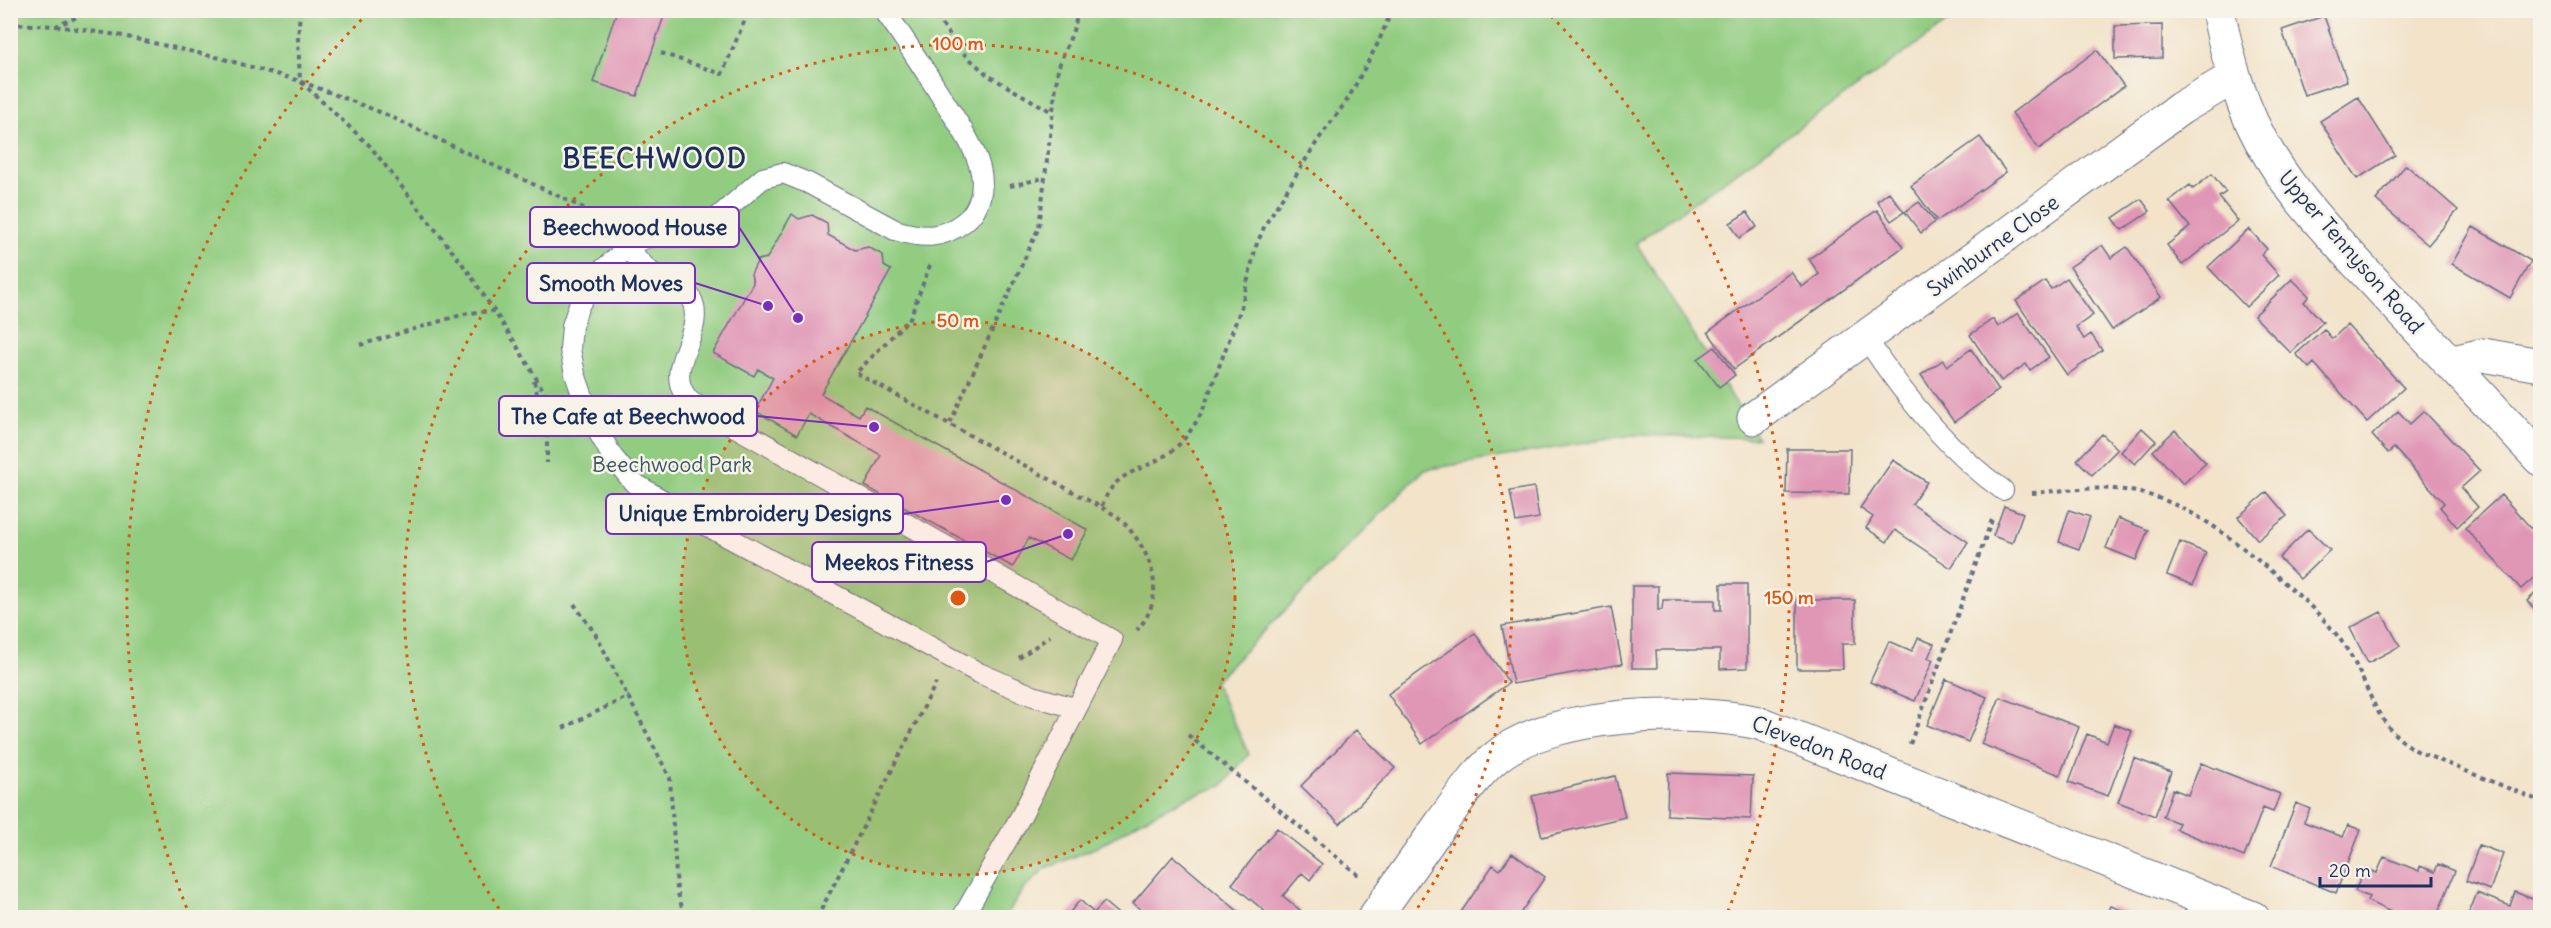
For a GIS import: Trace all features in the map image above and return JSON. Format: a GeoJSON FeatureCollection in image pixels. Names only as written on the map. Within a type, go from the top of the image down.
{"type":"FeatureCollection","features":[{"type":"Feature","properties":{"kind":"street","name":"Upper Tennyson Road"},"geometry":{"type":"LineString","coordinates":[[2218,10],[2234,77],[2256,130],[2286,180],[2328,232],[2541,459]]}},
{"type":"Feature","properties":{"kind":"street","name":"Swinburne Close"},"geometry":{"type":"LineString","coordinates":[[1754,418],[2181,108],[2234,77]]}},
{"type":"Feature","properties":{"kind":"street"},"geometry":{"type":"LineString","coordinates":[[2449,363],[2483,355],[2541,365]]}},
{"type":"Feature","properties":{"kind":"street","name":"Clevedon Road"},"geometry":{"type":"LineString","coordinates":[[1381,908],[1456,802],[1486,766],[1512,746],[1546,731],[1632,717],[1691,715],[1741,719],[1779,730],[2253,918]]}},
{"type":"Feature","properties":{"kind":"lane"},"geometry":{"type":"LineString","coordinates":[[884,10],[967,138],[981,169],[982,194],[967,220],[941,236],[912,236],[895,230],[808,183],[783,173],[763,178],[695,237],[662,235],[645,238],[627,247],[601,271],[589,287],[572,326],[570,349],[575,374],[590,417],[612,456],[634,483],[979,673],[1033,696],[1075,708]]}},
{"type":"Feature","properties":{"kind":"lane"},"geometry":{"type":"LineString","coordinates":[[627,247],[647,269],[686,291],[692,299],[694,310],[692,331],[677,377],[684,395],[691,402],[1112,640],[1075,708],[1022,816],[962,918]]}},
{"type":"Feature","properties":{"kind":"lane"},"geometry":{"type":"LineString","coordinates":[[1866,338],[1892,377],[1937,428],[1974,467],[2003,490]]}},
{"type":"Feature","properties":{"kind":"path"},"geometry":{"type":"LineString","coordinates":[[56,26],[94,10]]}},
{"type":"Feature","properties":{"kind":"path"},"geometry":{"type":"LineString","coordinates":[[300,10],[298,39],[300,81],[370,146],[467,270],[561,420]]}},
{"type":"Feature","properties":{"kind":"path"},"geometry":{"type":"LineString","coordinates":[[661,53],[722,74],[749,10]]}},
{"type":"Feature","properties":{"kind":"path"},"geometry":{"type":"LineString","coordinates":[[931,10],[963,53],[989,76],[1052,112]]}},
{"type":"Feature","properties":{"kind":"path"},"geometry":{"type":"LineString","coordinates":[[950,423],[1039,227],[1058,69],[1065,45],[1074,28],[1077,10]]}},
{"type":"Feature","properties":{"kind":"path"},"geometry":{"type":"LineString","coordinates":[[1102,506],[1114,482],[1167,454],[1193,428],[1202,412],[1241,308],[1256,246],[1265,225],[1318,140],[1348,99],[1378,43],[1392,10]]}},
{"type":"Feature","properties":{"kind":"path"},"geometry":{"type":"LineString","coordinates":[[10,24],[56,26],[118,35],[220,58],[300,81],[385,114],[617,224],[662,235]]}},
{"type":"Feature","properties":{"kind":"path"},"geometry":{"type":"LineString","coordinates":[[941,236],[910,318],[856,373],[1117,516],[1138,538],[1151,567],[1154,593],[1153,603],[1143,623],[1128,637],[1112,640]]}},
{"type":"Feature","properties":{"kind":"path"},"geometry":{"type":"LineString","coordinates":[[360,345],[468,313],[493,311]]}},
{"type":"Feature","properties":{"kind":"path"},"geometry":{"type":"LineString","coordinates":[[531,371],[547,434],[547,463]]}},
{"type":"Feature","properties":{"kind":"path"},"geometry":{"type":"LineString","coordinates":[[1898,778],[2003,490],[2018,493],[2114,489],[2172,504],[2207,521],[2237,542],[2318,614],[2346,648],[2358,668],[2378,714],[2388,730],[2401,742],[2419,752],[2535,799]]}},
{"type":"Feature","properties":{"kind":"path"},"geometry":{"type":"LineString","coordinates":[[574,604],[596,635],[670,778],[677,890],[685,918]]}},
{"type":"Feature","properties":{"kind":"path"},"geometry":{"type":"LineString","coordinates":[[979,673],[993,670],[1024,655],[1071,618]]}},
{"type":"Feature","properties":{"kind":"path"},"geometry":{"type":"LineString","coordinates":[[817,918],[838,872],[951,656]]}},
{"type":"Feature","properties":{"kind":"path"},"geometry":{"type":"LineString","coordinates":[[563,728],[629,696]]}},
{"type":"Feature","properties":{"kind":"path"},"geometry":{"type":"LineString","coordinates":[[1188,735],[1381,908]]}},
{"type":"Feature","properties":{"kind":"green space","name":"Beechwood Park"},"geometry":{"type":"Polygon","coordinates":[[[10,11],[1964,11],[1636,243],[1758,438],[1632,435],[1424,470],[1214,682],[1249,754],[1222,786],[1188,797],[1142,820],[1097,847],[1044,869],[1022,891],[1005,918],[11,917],[10,11]]]}},
{"type":"Feature","properties":{"kind":"building"},"geometry":{"type":"Polygon","coordinates":[[[617,10],[666,10],[637,96],[593,82],[617,10]]]}},
{"type":"Feature","properties":{"kind":"building"},"geometry":{"type":"Polygon","coordinates":[[[2324,16],[2347,81],[2304,95],[2282,30],[2324,16]]]}},
{"type":"Feature","properties":{"kind":"building"},"geometry":{"type":"Polygon","coordinates":[[[2162,25],[2162,58],[2115,59],[2115,26],[2162,25]]]}},
{"type":"Feature","properties":{"kind":"building"},"geometry":{"type":"Polygon","coordinates":[[[2097,50],[2124,86],[2039,149],[2012,113],[2097,50]]]}},
{"type":"Feature","properties":{"kind":"building"},"geometry":{"type":"Polygon","coordinates":[[[2358,97],[2395,155],[2357,179],[2320,121],[2358,97]]]}},
{"type":"Feature","properties":{"kind":"building"},"geometry":{"type":"Polygon","coordinates":[[[1980,137],[2006,172],[1937,221],[1911,186],[1980,137]]]}},
{"type":"Feature","properties":{"kind":"building"},"geometry":{"type":"Polygon","coordinates":[[[2406,165],[2458,210],[2428,245],[2376,200],[2406,165]]]}},
{"type":"Feature","properties":{"kind":"building"},"geometry":{"type":"Polygon","coordinates":[[[2212,174],[2226,192],[2219,197],[2238,221],[2182,265],[2167,245],[2190,227],[2169,201],[2190,185],[2193,189],[2212,174]]]}},
{"type":"Feature","properties":{"kind":"building"},"geometry":{"type":"Polygon","coordinates":[[[1889,192],[1904,212],[1891,221],[1877,201],[1889,192]]]}},
{"type":"Feature","properties":{"kind":"building"},"geometry":{"type":"Polygon","coordinates":[[[2141,199],[2150,211],[2122,230],[2113,218],[2141,199]]]}},
{"type":"Feature","properties":{"kind":"building"},"geometry":{"type":"Polygon","coordinates":[[[1919,202],[1935,222],[1921,233],[1905,212],[1919,202]]]}},
{"type":"Feature","properties":{"kind":"building"},"geometry":{"type":"Polygon","coordinates":[[[1877,210],[1903,247],[1734,369],[1708,332],[1791,272],[1802,287],[1819,274],[1809,259],[1877,210]]]}},
{"type":"Feature","properties":{"kind":"building"},"geometry":{"type":"Polygon","coordinates":[[[1747,212],[1757,227],[1739,238],[1730,223],[1747,212]]]}},
{"type":"Feature","properties":{"kind":"building"},"geometry":{"type":"Polygon","coordinates":[[[792,214],[799,219],[812,215],[827,223],[828,235],[855,250],[868,247],[883,255],[884,266],[891,270],[821,394],[859,416],[865,406],[1088,530],[1071,560],[1029,538],[1013,567],[865,486],[881,455],[809,414],[797,435],[755,411],[773,378],[758,369],[754,376],[713,353],[753,283],[751,274],[758,260],[767,258],[792,214]]]}},
{"type":"Feature","properties":{"kind":"building"},"geometry":{"type":"Polygon","coordinates":[[[2473,227],[2531,261],[2510,298],[2452,264],[2473,227]]]}},
{"type":"Feature","properties":{"kind":"building"},"geometry":{"type":"Polygon","coordinates":[[[2249,229],[2267,249],[2261,255],[2279,275],[2246,307],[2208,267],[2249,229]]]}},
{"type":"Feature","properties":{"kind":"building"},"geometry":{"type":"Polygon","coordinates":[[[2102,245],[2111,258],[2127,247],[2161,297],[2112,330],[2070,267],[2102,245]]]}},
{"type":"Feature","properties":{"kind":"building"},"geometry":{"type":"Polygon","coordinates":[[[2067,278],[2093,315],[2076,327],[2084,339],[2091,334],[2102,350],[2067,375],[2016,301],[2045,281],[2051,289],[2067,278]]]}},
{"type":"Feature","properties":{"kind":"building"},"geometry":{"type":"Polygon","coordinates":[[[2292,279],[2309,296],[2304,302],[2323,322],[2291,353],[2254,316],[2292,279]]]}},
{"type":"Feature","properties":{"kind":"building"},"geometry":{"type":"Polygon","coordinates":[[[2018,313],[2049,357],[2030,370],[2026,364],[2001,381],[1970,335],[1993,319],[1998,327],[2018,313]]]}},
{"type":"Feature","properties":{"kind":"building"},"geometry":{"type":"Polygon","coordinates":[[[2347,325],[2404,388],[2367,422],[2314,363],[2309,368],[2296,354],[2324,329],[2332,339],[2347,325]]]}},
{"type":"Feature","properties":{"kind":"building"},"geometry":{"type":"Polygon","coordinates":[[[1715,347],[1735,375],[1719,387],[1698,359],[1715,347]]]}},
{"type":"Feature","properties":{"kind":"building"},"geometry":{"type":"Polygon","coordinates":[[[1971,349],[1999,390],[1954,422],[1921,375],[1943,360],[1947,366],[1971,349]]]}},
{"type":"Feature","properties":{"kind":"building"},"geometry":{"type":"Polygon","coordinates":[[[2398,411],[2410,424],[2424,411],[2480,471],[2461,488],[2478,507],[2457,527],[2440,507],[2444,503],[2394,448],[2388,453],[2372,435],[2398,411]]]}},
{"type":"Feature","properties":{"kind":"building"},"geometry":{"type":"Polygon","coordinates":[[[2142,428],[2156,441],[2135,464],[2121,452],[2142,428]]]}},
{"type":"Feature","properties":{"kind":"building"},"geometry":{"type":"Polygon","coordinates":[[[2175,430],[2206,463],[2183,484],[2153,451],[2175,430]]]}},
{"type":"Feature","properties":{"kind":"building"},"geometry":{"type":"Polygon","coordinates":[[[2102,434],[2118,449],[2092,475],[2077,460],[2102,434]]]}},
{"type":"Feature","properties":{"kind":"building"},"geometry":{"type":"Polygon","coordinates":[[[1787,449],[1850,449],[1849,494],[1786,493],[1787,449]]]}},
{"type":"Feature","properties":{"kind":"building"},"geometry":{"type":"Polygon","coordinates":[[[1893,460],[1927,482],[1912,504],[1968,542],[1951,568],[1895,530],[1887,542],[1866,528],[1873,517],[1860,508],[1893,460]]]}},
{"type":"Feature","properties":{"kind":"building"},"geometry":{"type":"Polygon","coordinates":[[[1534,487],[1539,518],[1516,522],[1510,491],[1534,487]]]}},
{"type":"Feature","properties":{"kind":"building"},"geometry":{"type":"Polygon","coordinates":[[[2267,492],[2287,516],[2258,540],[2238,517],[2267,492]]]}},
{"type":"Feature","properties":{"kind":"building"},"geometry":{"type":"Polygon","coordinates":[[[2501,495],[2540,538],[2540,572],[2521,589],[2465,528],[2501,495]]]}},
{"type":"Feature","properties":{"kind":"building"},"geometry":{"type":"Polygon","coordinates":[[[2004,506],[2023,513],[2012,543],[1993,536],[2004,506]]]}},
{"type":"Feature","properties":{"kind":"building"},"geometry":{"type":"Polygon","coordinates":[[[2069,510],[2090,517],[2079,549],[2059,542],[2069,510]]]}},
{"type":"Feature","properties":{"kind":"building"},"geometry":{"type":"Polygon","coordinates":[[[2118,518],[2148,530],[2136,560],[2106,548],[2118,518]]]}},
{"type":"Feature","properties":{"kind":"building"},"geometry":{"type":"Polygon","coordinates":[[[2308,529],[2330,550],[2300,579],[2279,558],[2308,529]]]}},
{"type":"Feature","properties":{"kind":"building"},"geometry":{"type":"Polygon","coordinates":[[[2180,542],[2206,553],[2193,585],[2167,575],[2180,542]]]}},
{"type":"Feature","properties":{"kind":"building"},"geometry":{"type":"Polygon","coordinates":[[[1721,584],[1747,584],[1747,668],[1720,669],[1720,650],[1656,650],[1657,668],[1632,668],[1632,586],[1658,586],[1658,610],[1662,610],[1663,600],[1715,600],[1715,610],[1721,610],[1721,584]]]}},
{"type":"Feature","properties":{"kind":"building"},"geometry":{"type":"Polygon","coordinates":[[[2540,589],[2540,607],[2537,611],[2527,601],[2540,589]]]}},
{"type":"Feature","properties":{"kind":"building"},"geometry":{"type":"Polygon","coordinates":[[[1797,600],[1855,600],[1855,644],[1842,644],[1843,669],[1797,669],[1797,600]]]}},
{"type":"Feature","properties":{"kind":"building"},"geometry":{"type":"Polygon","coordinates":[[[1611,607],[1622,664],[1513,684],[1502,626],[1611,607]]]}},
{"type":"Feature","properties":{"kind":"building"},"geometry":{"type":"Polygon","coordinates":[[[2381,612],[2400,646],[2368,663],[2350,628],[2381,612]]]}},
{"type":"Feature","properties":{"kind":"building"},"geometry":{"type":"Polygon","coordinates":[[[1475,633],[1509,683],[1422,744],[1388,694],[1475,633]]]}},
{"type":"Feature","properties":{"kind":"building"},"geometry":{"type":"Polygon","coordinates":[[[1918,638],[1934,644],[1928,658],[1933,660],[1915,701],[1870,682],[1889,641],[1912,651],[1918,638]]]}},
{"type":"Feature","properties":{"kind":"building"},"geometry":{"type":"Polygon","coordinates":[[[1946,679],[1987,697],[1968,742],[1927,725],[1946,679]]]}},
{"type":"Feature","properties":{"kind":"building"},"geometry":{"type":"Polygon","coordinates":[[[2000,697],[2079,727],[2060,775],[1981,744],[2000,697]]]}},
{"type":"Feature","properties":{"kind":"building"},"geometry":{"type":"Polygon","coordinates":[[[2114,724],[2132,731],[2108,796],[2069,782],[2087,734],[2107,742],[2114,724]]]}},
{"type":"Feature","properties":{"kind":"building"},"geometry":{"type":"Polygon","coordinates":[[[1356,730],[1395,768],[1340,824],[1301,786],[1356,730]]]}},
{"type":"Feature","properties":{"kind":"building"},"geometry":{"type":"Polygon","coordinates":[[[2134,758],[2171,772],[2155,816],[2118,802],[2134,758]]]}},
{"type":"Feature","properties":{"kind":"building"},"geometry":{"type":"Polygon","coordinates":[[[2201,763],[2280,794],[2273,812],[2263,808],[2244,857],[2176,829],[2179,823],[2163,817],[2173,789],[2188,795],[2201,763]]]}},
{"type":"Feature","properties":{"kind":"building"},"geometry":{"type":"Polygon","coordinates":[[[1668,773],[1753,776],[1751,819],[1667,815],[1668,773]]]}},
{"type":"Feature","properties":{"kind":"building"},"geometry":{"type":"Polygon","coordinates":[[[1615,776],[1625,817],[1542,837],[1532,796],[1615,776]]]}},
{"type":"Feature","properties":{"kind":"building"},"geometry":{"type":"Polygon","coordinates":[[[2296,803],[2310,809],[2304,822],[2343,837],[2348,825],[2361,830],[2336,893],[2271,866],[2296,803]]]}},
{"type":"Feature","properties":{"kind":"building"},"geometry":{"type":"Polygon","coordinates":[[[1277,828],[1322,864],[1310,880],[1302,873],[1283,896],[1301,911],[1296,918],[1273,918],[1232,884],[1277,828]]]}},
{"type":"Feature","properties":{"kind":"building"},"geometry":{"type":"Polygon","coordinates":[[[2479,845],[2503,854],[2490,890],[2466,881],[2479,845]]]}},
{"type":"Feature","properties":{"kind":"building"},"geometry":{"type":"Polygon","coordinates":[[[1512,853],[1545,877],[1517,918],[1457,918],[1493,865],[1500,870],[1512,853]]]}},
{"type":"Feature","properties":{"kind":"building"},"geometry":{"type":"Polygon","coordinates":[[[1173,856],[1246,918],[1150,918],[1133,903],[1173,856]]]}},
{"type":"Feature","properties":{"kind":"building"},"geometry":{"type":"Polygon","coordinates":[[[2384,857],[2419,871],[2420,866],[2435,872],[2438,864],[2455,871],[2436,918],[2404,918],[2367,901],[2369,897],[2355,891],[2365,868],[2377,873],[2384,857]]]}},
{"type":"Feature","properties":{"kind":"building"},"geometry":{"type":"Polygon","coordinates":[[[2515,892],[2540,902],[2540,918],[2467,918],[2477,893],[2510,906],[2515,892]]]}},
{"type":"Feature","properties":{"kind":"building"},"geometry":{"type":"Polygon","coordinates":[[[1080,900],[1094,913],[1104,902],[1123,918],[1065,918],[1080,900]]]}},
{"type":"Feature","properties":{"kind":"building"},"geometry":{"type":"Polygon","coordinates":[[[2111,906],[2140,917],[2140,918],[2106,918],[2111,906]]]}},
{"type":"Feature","properties":{"kind":"place","name":"Smooth Moves"},"geometry":{"type":"Point","coordinates":[768,306]}},
{"type":"Feature","properties":{"kind":"place","name":"Beechwood House"},"geometry":{"type":"Point","coordinates":[798,318]}},
{"type":"Feature","properties":{"kind":"place","name":"The Cafe at Beechwood"},"geometry":{"type":"Point","coordinates":[874,427]}},
{"type":"Feature","properties":{"kind":"place","name":"Unique Embroidery Designs"},"geometry":{"type":"Point","coordinates":[1006,500]}},
{"type":"Feature","properties":{"kind":"place","name":"Meekos Fitness"},"geometry":{"type":"Point","coordinates":[1068,534]}},
{"type":"Feature","properties":{"kind":"district","name":"BEECHWOOD"},"geometry":{"type":"Point","coordinates":[655,159]}}]}
